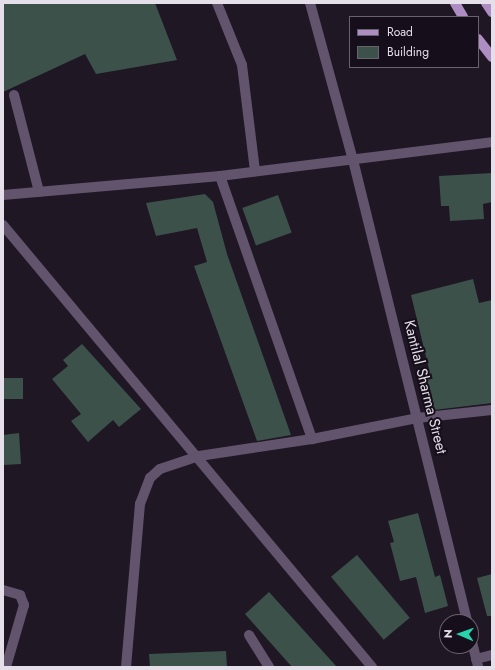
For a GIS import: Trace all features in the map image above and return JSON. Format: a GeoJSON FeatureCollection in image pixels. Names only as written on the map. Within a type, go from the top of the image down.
{"type":"FeatureCollection","features":[{"type":"Feature","properties":{"kind":"main road"},"geometry":{"type":"LineString","coordinates":[[455,3],[463,16]]}},
{"type":"Feature","properties":{"kind":"main road"},"geometry":{"type":"LineString","coordinates":[[486,3],[492,12]]}},
{"type":"Feature","properties":{"kind":"main road"},"geometry":{"type":"LineString","coordinates":[[479,40],[492,57]]}},
{"type":"Feature","properties":{"kind":"street"},"geometry":{"type":"LineString","coordinates":[[217,3],[242,65],[255,171]]}},
{"type":"Feature","properties":{"kind":"street","name":"Kantilal Sharma Street"},"geometry":{"type":"LineString","coordinates":[[310,3],[353,160],[465,614]]}},
{"type":"Feature","properties":{"kind":"street"},"geometry":{"type":"LineString","coordinates":[[14,95],[39,192]]}},
{"type":"Feature","properties":{"kind":"street"},"geometry":{"type":"LineString","coordinates":[[3,195],[220,176],[492,142]]}},
{"type":"Feature","properties":{"kind":"street"},"geometry":{"type":"LineString","coordinates":[[220,176],[312,439]]}},
{"type":"Feature","properties":{"kind":"street"},"geometry":{"type":"LineString","coordinates":[[3,225],[199,456],[372,667]]}},
{"type":"Feature","properties":{"kind":"street"},"geometry":{"type":"LineString","coordinates":[[126,667],[143,493],[150,478],[160,470],[199,456],[312,439],[417,418],[492,410]]}},
{"type":"Feature","properties":{"kind":"street"},"geometry":{"type":"LineString","coordinates":[[3,590],[20,595],[24,605],[6,667]]}},
{"type":"Feature","properties":{"kind":"street"},"geometry":{"type":"LineString","coordinates":[[249,636],[269,667]]}},
{"type":"Feature","properties":{"kind":"street"},"geometry":{"type":"LineString","coordinates":[[477,663],[492,655]]}},
{"type":"Feature","properties":{"kind":"building"},"geometry":{"type":"Polygon","coordinates":[[[3,3],[155,3],[177,60],[96,74],[85,54],[3,92],[3,3]]]}},
{"type":"Feature","properties":{"kind":"building"},"geometry":{"type":"Polygon","coordinates":[[[492,173],[492,202],[483,204],[484,219],[450,221],[449,206],[441,206],[439,176],[492,173]]]}},
{"type":"Feature","properties":{"kind":"building"},"geometry":{"type":"Polygon","coordinates":[[[205,194],[213,202],[227,254],[291,435],[257,441],[194,266],[207,262],[197,228],[156,236],[146,203],[205,194]]]}},
{"type":"Feature","properties":{"kind":"building"},"geometry":{"type":"Polygon","coordinates":[[[278,195],[292,233],[256,246],[242,208],[278,195]]]}},
{"type":"Feature","properties":{"kind":"building"},"geometry":{"type":"Polygon","coordinates":[[[473,279],[479,303],[492,300],[492,403],[434,410],[423,371],[429,369],[411,295],[473,279]]]}},
{"type":"Feature","properties":{"kind":"building"},"geometry":{"type":"Polygon","coordinates":[[[82,344],[141,409],[119,427],[113,420],[88,442],[71,421],[81,414],[52,379],[68,366],[63,360],[82,344]]]}},
{"type":"Feature","properties":{"kind":"building"},"geometry":{"type":"Polygon","coordinates":[[[3,378],[23,378],[23,399],[3,399],[3,378]]]}},
{"type":"Feature","properties":{"kind":"building"},"geometry":{"type":"Polygon","coordinates":[[[19,433],[21,464],[3,465],[3,435],[19,433]]]}},
{"type":"Feature","properties":{"kind":"building"},"geometry":{"type":"Polygon","coordinates":[[[418,513],[435,577],[440,575],[448,606],[425,613],[416,577],[400,581],[390,543],[394,542],[388,521],[418,513]]]}},
{"type":"Feature","properties":{"kind":"building"},"geometry":{"type":"Polygon","coordinates":[[[357,555],[410,618],[384,640],[331,577],[357,555]]]}},
{"type":"Feature","properties":{"kind":"building"},"geometry":{"type":"Polygon","coordinates":[[[492,574],[492,616],[487,616],[477,578],[492,574]]]}},
{"type":"Feature","properties":{"kind":"building"},"geometry":{"type":"Polygon","coordinates":[[[269,592],[337,667],[292,667],[245,614],[269,592]]]}},
{"type":"Feature","properties":{"kind":"building"},"geometry":{"type":"Polygon","coordinates":[[[226,651],[227,667],[150,667],[149,654],[226,651]]]}}]}
